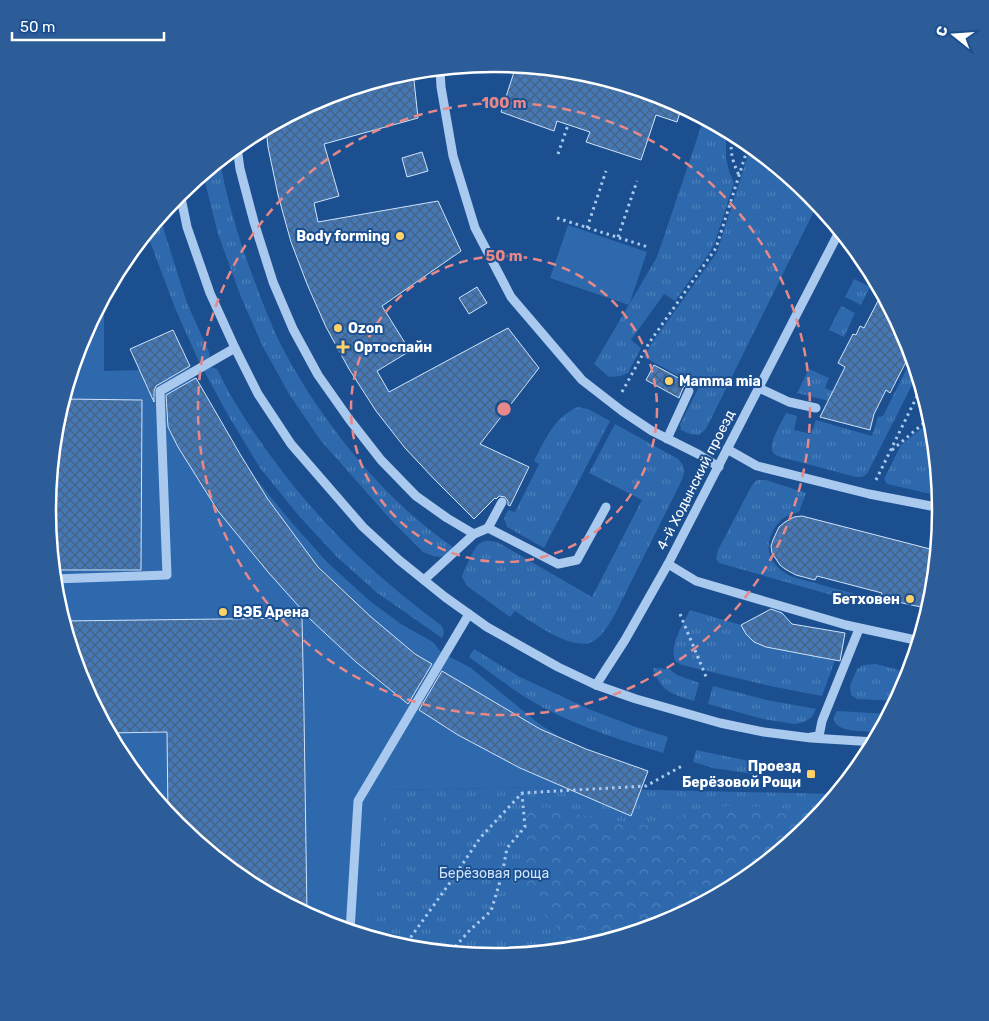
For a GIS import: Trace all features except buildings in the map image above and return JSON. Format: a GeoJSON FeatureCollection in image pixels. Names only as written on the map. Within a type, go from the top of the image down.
{"type":"FeatureCollection","features":[{"type":"Feature","properties":{"kind":"street"},"geometry":{"type":"LineString","coordinates":[[440,76],[453,156],[475,228],[511,297],[582,380],[615,406],[652,431],[698,454],[719,467]]}},
{"type":"Feature","properties":{"kind":"street"},"geometry":{"type":"LineString","coordinates":[[238,155],[254,222],[273,282],[293,329],[318,375],[349,420],[381,460],[416,496],[474,534]]}},
{"type":"Feature","properties":{"kind":"street"},"geometry":{"type":"LineString","coordinates":[[182,204],[187,227],[210,292],[235,348],[258,394],[291,444],[363,527],[399,560],[445,597],[487,627],[558,667],[596,685],[636,699],[720,723],[764,732],[867,741]]}},
{"type":"Feature","properties":{"kind":"street","name":"4-й Ходынский проезд"},"geometry":{"type":"LineString","coordinates":[[596,685],[625,640],[668,564],[836,237]]}},
{"type":"Feature","properties":{"kind":"street"},"geometry":{"type":"LineString","coordinates":[[62,579],[167,575],[160,391],[235,348]]}},
{"type":"Feature","properties":{"kind":"street"},"geometry":{"type":"LineString","coordinates":[[759,388],[789,402],[816,408]]}},
{"type":"Feature","properties":{"kind":"street"},"geometry":{"type":"LineString","coordinates":[[666,439],[689,391]]}},
{"type":"Feature","properties":{"kind":"street"},"geometry":{"type":"LineString","coordinates":[[727,449],[757,466],[869,494],[933,506]]}},
{"type":"Feature","properties":{"kind":"street"},"geometry":{"type":"LineString","coordinates":[[424,580],[474,534],[488,528],[502,502]]}},
{"type":"Feature","properties":{"kind":"street"},"geometry":{"type":"LineString","coordinates":[[488,528],[558,564],[577,560],[606,508]]}},
{"type":"Feature","properties":{"kind":"street"},"geometry":{"type":"LineString","coordinates":[[668,564],[696,581],[859,629],[913,640]]}},
{"type":"Feature","properties":{"kind":"street"},"geometry":{"type":"LineString","coordinates":[[351,924],[358,801],[469,614]]}},
{"type":"Feature","properties":{"kind":"street"},"geometry":{"type":"LineString","coordinates":[[806,737],[819,736],[822,721],[846,649],[859,629]]}},
{"type":"Feature","properties":{"kind":"path"},"geometry":{"type":"LineString","coordinates":[[558,154],[568,125]]}},
{"type":"Feature","properties":{"kind":"path"},"geometry":{"type":"LineString","coordinates":[[732,142],[732,160],[739,176]]}},
{"type":"Feature","properties":{"kind":"path"},"geometry":{"type":"LineString","coordinates":[[615,406],[649,342],[716,248],[746,152]]}},
{"type":"Feature","properties":{"kind":"path"},"geometry":{"type":"LineString","coordinates":[[587,228],[606,171]]}},
{"type":"Feature","properties":{"kind":"path"},"geometry":{"type":"LineString","coordinates":[[618,237],[637,181]]}},
{"type":"Feature","properties":{"kind":"path"},"geometry":{"type":"LineString","coordinates":[[557,218],[648,247]]}},
{"type":"Feature","properties":{"kind":"path"},"geometry":{"type":"LineString","coordinates":[[874,485],[917,396]]}},
{"type":"Feature","properties":{"kind":"path"},"geometry":{"type":"LineString","coordinates":[[890,452],[924,423]]}},
{"type":"Feature","properties":{"kind":"path"},"geometry":{"type":"LineString","coordinates":[[680,614],[707,679]]}},
{"type":"Feature","properties":{"kind":"path"},"geometry":{"type":"LineString","coordinates":[[409,940],[480,838],[522,793],[646,786],[682,766]]}},
{"type":"Feature","properties":{"kind":"path"},"geometry":{"type":"LineString","coordinates":[[456,947],[470,930],[492,911],[507,848],[525,827],[522,793]]}},
{"type":"Feature","properties":{"kind":"green space"},"geometry":{"type":"Polygon","coordinates":[[[702,124],[726,138],[726,158],[734,183],[715,242],[675,301],[664,294],[631,340],[641,348],[628,373],[609,377],[594,364],[657,257],[702,124]]]}},
{"type":"Feature","properties":{"kind":"green space"},"geometry":{"type":"Polygon","coordinates":[[[749,154],[783,181],[814,211],[706,429],[699,435],[690,434],[681,430],[680,424],[699,387],[644,357],[717,252],[749,154]]]}},
{"type":"Feature","properties":{"kind":"green space"},"geometry":{"type":"Polygon","coordinates":[[[222,168],[245,255],[277,337],[293,366],[331,425],[376,480],[401,505],[453,547],[447,555],[440,557],[423,552],[392,521],[321,441],[289,394],[262,345],[241,297],[218,234],[205,182],[222,168]]]}},
{"type":"Feature","properties":{"kind":"green space"},"geometry":{"type":"Polygon","coordinates":[[[163,225],[187,303],[210,354],[208,360],[200,364],[175,308],[150,241],[163,225]]]}},
{"type":"Feature","properties":{"kind":"green space"},"geometry":{"type":"Polygon","coordinates":[[[568,225],[647,252],[629,305],[550,278],[568,225]]]}},
{"type":"Feature","properties":{"kind":"green space"},"geometry":{"type":"Polygon","coordinates":[[[854,279],[870,287],[861,305],[845,297],[854,279]]]}},
{"type":"Feature","properties":{"kind":"green space"},"geometry":{"type":"Polygon","coordinates":[[[841,306],[855,313],[844,337],[829,330],[841,306]]]}},
{"type":"Feature","properties":{"kind":"green space","name":"ВЭБ Арена"},"geometry":{"type":"Polygon","coordinates":[[[104,311],[104,371],[181,369],[188,365],[252,474],[328,563],[370,601],[401,624],[433,642],[441,652],[471,668],[538,723],[575,747],[613,786],[388,790],[370,930],[301,904],[251,875],[228,858],[206,840],[165,799],[130,754],[115,730],[90,678],[71,624],[60,568],[56,510],[60,453],[71,397],[90,343],[104,311]]]}},
{"type":"Feature","properties":{"kind":"green space"},"geometry":{"type":"Polygon","coordinates":[[[211,367],[217,369],[233,400],[276,463],[317,513],[339,537],[386,581],[441,625],[444,632],[442,638],[376,592],[336,556],[299,516],[260,468],[228,415],[204,371],[211,367]]]}},
{"type":"Feature","properties":{"kind":"green space"},"geometry":{"type":"Polygon","coordinates":[[[908,367],[913,383],[867,474],[862,477],[856,477],[777,456],[772,450],[773,441],[786,413],[797,416],[794,430],[811,434],[816,420],[872,436],[878,417],[883,416],[908,367]]]}},
{"type":"Feature","properties":{"kind":"green space"},"geometry":{"type":"Polygon","coordinates":[[[809,369],[829,378],[825,388],[844,396],[841,404],[797,393],[809,369]]]}},
{"type":"Feature","properties":{"kind":"green space"},"geometry":{"type":"Polygon","coordinates":[[[578,407],[588,409],[610,421],[544,548],[507,527],[504,518],[508,510],[515,512],[539,464],[534,461],[552,429],[563,416],[578,407]]]}},
{"type":"Feature","properties":{"kind":"green space"},"geometry":{"type":"Polygon","coordinates":[[[615,424],[678,459],[683,466],[684,472],[679,486],[613,618],[597,639],[581,644],[561,638],[541,628],[515,611],[510,617],[467,586],[462,577],[469,560],[479,544],[484,541],[491,541],[499,543],[592,597],[642,500],[589,473],[615,424]]]}},
{"type":"Feature","properties":{"kind":"green space"},"geometry":{"type":"Polygon","coordinates":[[[924,426],[929,453],[932,494],[887,484],[884,479],[901,445],[924,426]]]}},
{"type":"Feature","properties":{"kind":"green space"},"geometry":{"type":"Polygon","coordinates":[[[757,480],[766,480],[806,493],[799,512],[783,519],[772,533],[769,541],[770,555],[777,566],[782,571],[796,578],[870,598],[869,602],[863,604],[719,563],[716,559],[718,550],[752,485],[757,480]]]}},
{"type":"Feature","properties":{"kind":"green space"},"geometry":{"type":"Polygon","coordinates":[[[690,610],[741,625],[754,642],[766,647],[835,660],[822,696],[770,686],[682,665],[675,661],[675,641],[690,610]]]}},
{"type":"Feature","properties":{"kind":"green space"},"geometry":{"type":"Polygon","coordinates":[[[474,649],[520,677],[591,710],[668,737],[663,753],[590,729],[562,717],[527,698],[469,657],[474,649]]]}},
{"type":"Feature","properties":{"kind":"green space"},"geometry":{"type":"Polygon","coordinates":[[[876,664],[902,671],[889,701],[857,699],[851,695],[850,686],[857,669],[864,665],[876,664]]]}},
{"type":"Feature","properties":{"kind":"green space"},"geometry":{"type":"Polygon","coordinates":[[[653,668],[669,669],[677,675],[699,683],[694,701],[668,691],[656,676],[653,668]]]}},
{"type":"Feature","properties":{"kind":"green space"},"geometry":{"type":"Polygon","coordinates":[[[713,686],[767,700],[816,709],[812,717],[804,722],[794,724],[763,719],[708,704],[713,686]]]}},
{"type":"Feature","properties":{"kind":"green space"},"geometry":{"type":"Polygon","coordinates":[[[837,711],[883,714],[873,732],[853,731],[840,727],[834,718],[837,711]]]}},
{"type":"Feature","properties":{"kind":"green space"},"geometry":{"type":"Polygon","coordinates":[[[696,750],[754,762],[753,774],[713,768],[693,762],[696,750]]]}},
{"type":"Feature","properties":{"kind":"green space","name":"Берёзовая роща"},"geometry":{"type":"Polygon","coordinates":[[[613,786],[611,789],[828,794],[804,820],[761,858],[738,875],[688,904],[608,934],[552,945],[494,949],[437,945],[370,930],[387,790],[613,786]]]}},
{"type":"Feature","properties":{"kind":"green space"},"geometry":{"type":"Polygon","coordinates":[[[726,806],[813,810],[783,840],[761,858],[714,890],[662,915],[608,934],[567,942],[554,924],[537,908],[517,880],[526,837],[525,814],[545,807],[590,817],[659,827],[680,815],[726,806]]]}},
{"type":"Feature","properties":{"kind":"place","name":"Body forming"},"geometry":{"type":"Point","coordinates":[400,236]}},
{"type":"Feature","properties":{"kind":"place","name":"Ozon"},"geometry":{"type":"Point","coordinates":[338,328]}},
{"type":"Feature","properties":{"kind":"place","name":"Ортоспайн"},"geometry":{"type":"Point","coordinates":[343,347]}},
{"type":"Feature","properties":{"kind":"place","name":"Mamma mia"},"geometry":{"type":"Point","coordinates":[669,381]}},
{"type":"Feature","properties":{"kind":"place","name":"Бетховен"},"geometry":{"type":"Point","coordinates":[910,599]}},
{"type":"Feature","properties":{"kind":"place","name":"ВЭБ Арена"},"geometry":{"type":"Point","coordinates":[223,612]}},
{"type":"Feature","properties":{"kind":"place","name":"Проезд Берёзовой Рощи"},"geometry":{"type":"Point","coordinates":[811,774]}}]}
